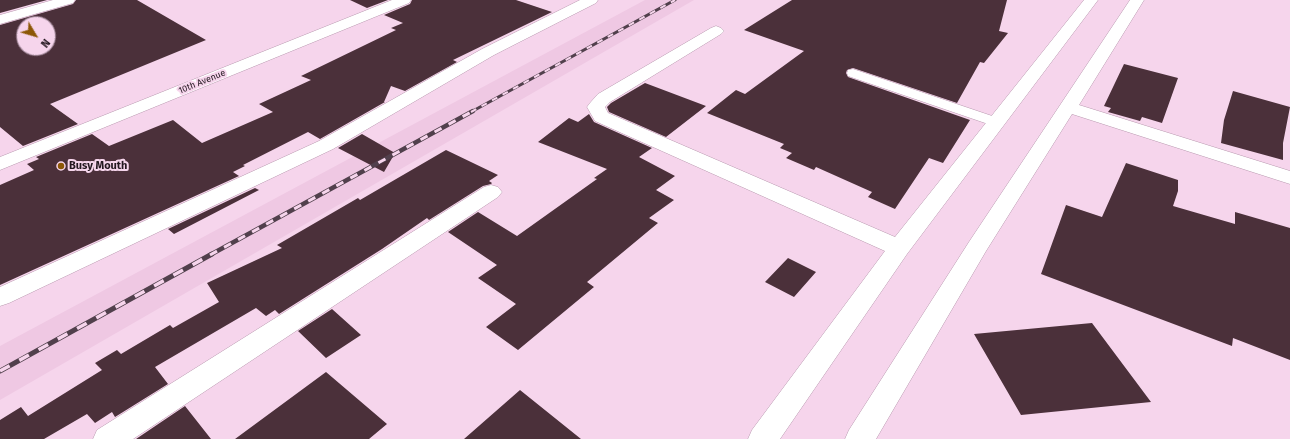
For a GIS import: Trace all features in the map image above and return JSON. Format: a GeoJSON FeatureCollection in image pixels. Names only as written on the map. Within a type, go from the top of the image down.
{"type":"FeatureCollection","features":[{"type":"Feature","properties":{"kind":"street"},"geometry":{"type":"LineString","coordinates":[[0,20],[68,0]]}},
{"type":"Feature","properties":{"kind":"street","name":"10th Avenue"},"geometry":{"type":"LineString","coordinates":[[0,164],[404,0]]}},
{"type":"Feature","properties":{"kind":"street"},"geometry":{"type":"LineString","coordinates":[[0,297],[326,145],[488,52],[591,0]]}},
{"type":"Feature","properties":{"kind":"street"},"geometry":{"type":"LineString","coordinates":[[763,439],[899,248],[1091,0]]}},
{"type":"Feature","properties":{"kind":"street"},"geometry":{"type":"LineString","coordinates":[[860,439],[977,248],[1137,0]]}},
{"type":"Feature","properties":{"kind":"street"},"geometry":{"type":"LineString","coordinates":[[716,31],[604,98],[596,107],[601,117],[899,248]]}},
{"type":"Feature","properties":{"kind":"street"},"geometry":{"type":"LineString","coordinates":[[1068,107],[1290,178]]}},
{"type":"Feature","properties":{"kind":"street"},"geometry":{"type":"LineString","coordinates":[[108,439],[490,192]]}},
{"type":"Feature","properties":{"kind":"lane"},"geometry":{"type":"LineString","coordinates":[[853,73],[996,122]]}},
{"type":"Feature","properties":{"kind":"shaded area"},"geometry":{"type":"Polygon","coordinates":[[[645,0],[694,0],[0,400],[0,346],[645,0]]]}},
{"type":"Feature","properties":{"kind":"building"},"geometry":{"type":"Polygon","coordinates":[[[0,0],[47,0],[0,13],[0,0]]]}},
{"type":"Feature","properties":{"kind":"building"},"geometry":{"type":"Polygon","coordinates":[[[76,0],[137,0],[206,40],[50,104],[78,124],[23,146],[0,127],[0,25],[16,20],[16,56],[56,56],[56,16],[31,16],[73,4],[76,0]]]}},
{"type":"Feature","properties":{"kind":"building"},"geometry":{"type":"Polygon","coordinates":[[[350,0],[388,0],[367,8],[350,0]]]}},
{"type":"Feature","properties":{"kind":"building"},"geometry":{"type":"Polygon","coordinates":[[[412,0],[516,0],[552,12],[453,60],[457,62],[405,91],[391,86],[385,102],[320,139],[308,132],[243,165],[245,166],[233,172],[239,176],[0,285],[0,185],[34,170],[27,164],[39,159],[36,157],[92,134],[109,146],[173,120],[202,143],[273,112],[259,104],[311,80],[301,76],[396,30],[391,28],[403,23],[384,15],[410,4],[412,0]]]}},
{"type":"Feature","properties":{"kind":"building"},"geometry":{"type":"Polygon","coordinates":[[[792,0],[1007,0],[999,31],[1008,33],[984,63],[980,62],[957,103],[853,68],[847,70],[846,73],[848,77],[970,120],[943,163],[929,158],[895,209],[868,197],[872,192],[816,167],[814,170],[786,158],[792,153],[780,148],[784,144],[707,113],[736,90],[745,94],[804,51],[744,30],[792,0]]]}},
{"type":"Feature","properties":{"kind":"building"},"geometry":{"type":"Polygon","coordinates":[[[1124,64],[1178,78],[1162,123],[1142,117],[1140,121],[1108,112],[1111,108],[1104,106],[1124,64]]]}},
{"type":"Feature","properties":{"kind":"building"},"geometry":{"type":"Polygon","coordinates":[[[645,83],[706,106],[666,137],[609,112],[607,107],[611,103],[645,83]]]}},
{"type":"Feature","properties":{"kind":"building"},"geometry":{"type":"Polygon","coordinates":[[[1233,91],[1290,107],[1283,143],[1283,160],[1221,143],[1224,120],[1233,91]]]}},
{"type":"Feature","properties":{"kind":"building"},"geometry":{"type":"Polygon","coordinates":[[[589,114],[594,122],[652,148],[639,157],[675,176],[656,190],[674,200],[649,218],[658,223],[587,282],[594,287],[518,350],[486,327],[516,304],[478,278],[497,265],[448,232],[478,212],[517,236],[597,179],[594,178],[607,169],[538,142],[569,118],[578,122],[589,114]]]}},
{"type":"Feature","properties":{"kind":"building"},"geometry":{"type":"Polygon","coordinates":[[[362,134],[395,153],[384,172],[338,148],[362,134]]]}},
{"type":"Feature","properties":{"kind":"building"},"geometry":{"type":"Polygon","coordinates":[[[446,150],[498,175],[489,181],[492,183],[491,184],[483,186],[429,220],[427,218],[382,249],[279,314],[275,310],[266,316],[256,308],[155,367],[168,384],[115,417],[112,412],[95,423],[87,414],[44,439],[0,439],[0,420],[21,407],[28,416],[102,370],[95,363],[117,350],[121,354],[170,325],[173,328],[219,302],[207,283],[282,248],[277,245],[358,198],[360,200],[446,150]]]}},
{"type":"Feature","properties":{"kind":"building"},"geometry":{"type":"Polygon","coordinates":[[[1126,163],[1178,180],[1178,191],[1173,206],[1235,224],[1235,212],[1290,228],[1290,360],[1233,338],[1232,346],[1041,274],[1066,205],[1102,217],[1126,163]]]}},
{"type":"Feature","properties":{"kind":"building"},"geometry":{"type":"Polygon","coordinates":[[[255,188],[259,190],[174,234],[168,229],[255,188]]]}},
{"type":"Feature","properties":{"kind":"building"},"geometry":{"type":"Polygon","coordinates":[[[788,258],[816,272],[794,297],[765,282],[788,258]]]}},
{"type":"Feature","properties":{"kind":"building"},"geometry":{"type":"Polygon","coordinates":[[[332,309],[361,335],[326,358],[298,331],[332,309]]]}},
{"type":"Feature","properties":{"kind":"building"},"geometry":{"type":"Polygon","coordinates":[[[1092,323],[1151,402],[1021,415],[974,334],[1092,323]]]}},
{"type":"Feature","properties":{"kind":"building"},"geometry":{"type":"Polygon","coordinates":[[[326,372],[387,424],[369,439],[235,439],[326,372]]]}},
{"type":"Feature","properties":{"kind":"building"},"geometry":{"type":"Polygon","coordinates":[[[520,390],[581,439],[464,439],[520,390]]]}},
{"type":"Feature","properties":{"kind":"building"},"geometry":{"type":"Polygon","coordinates":[[[185,406],[211,439],[136,439],[185,406]]]}},
{"type":"Feature","properties":{"kind":"railway"},"geometry":{"type":"LineString","coordinates":[[471,112],[675,0]]}},
{"type":"Feature","properties":{"kind":"railway"},"geometry":{"type":"LineString","coordinates":[[210,255],[473,111]]}},
{"type":"Feature","properties":{"kind":"railway"},"geometry":{"type":"LineString","coordinates":[[0,371],[212,254]]}},
{"type":"Feature","properties":{"kind":"place","name":"Busy Mouth"},"geometry":{"type":"Point","coordinates":[61,166]}}]}
